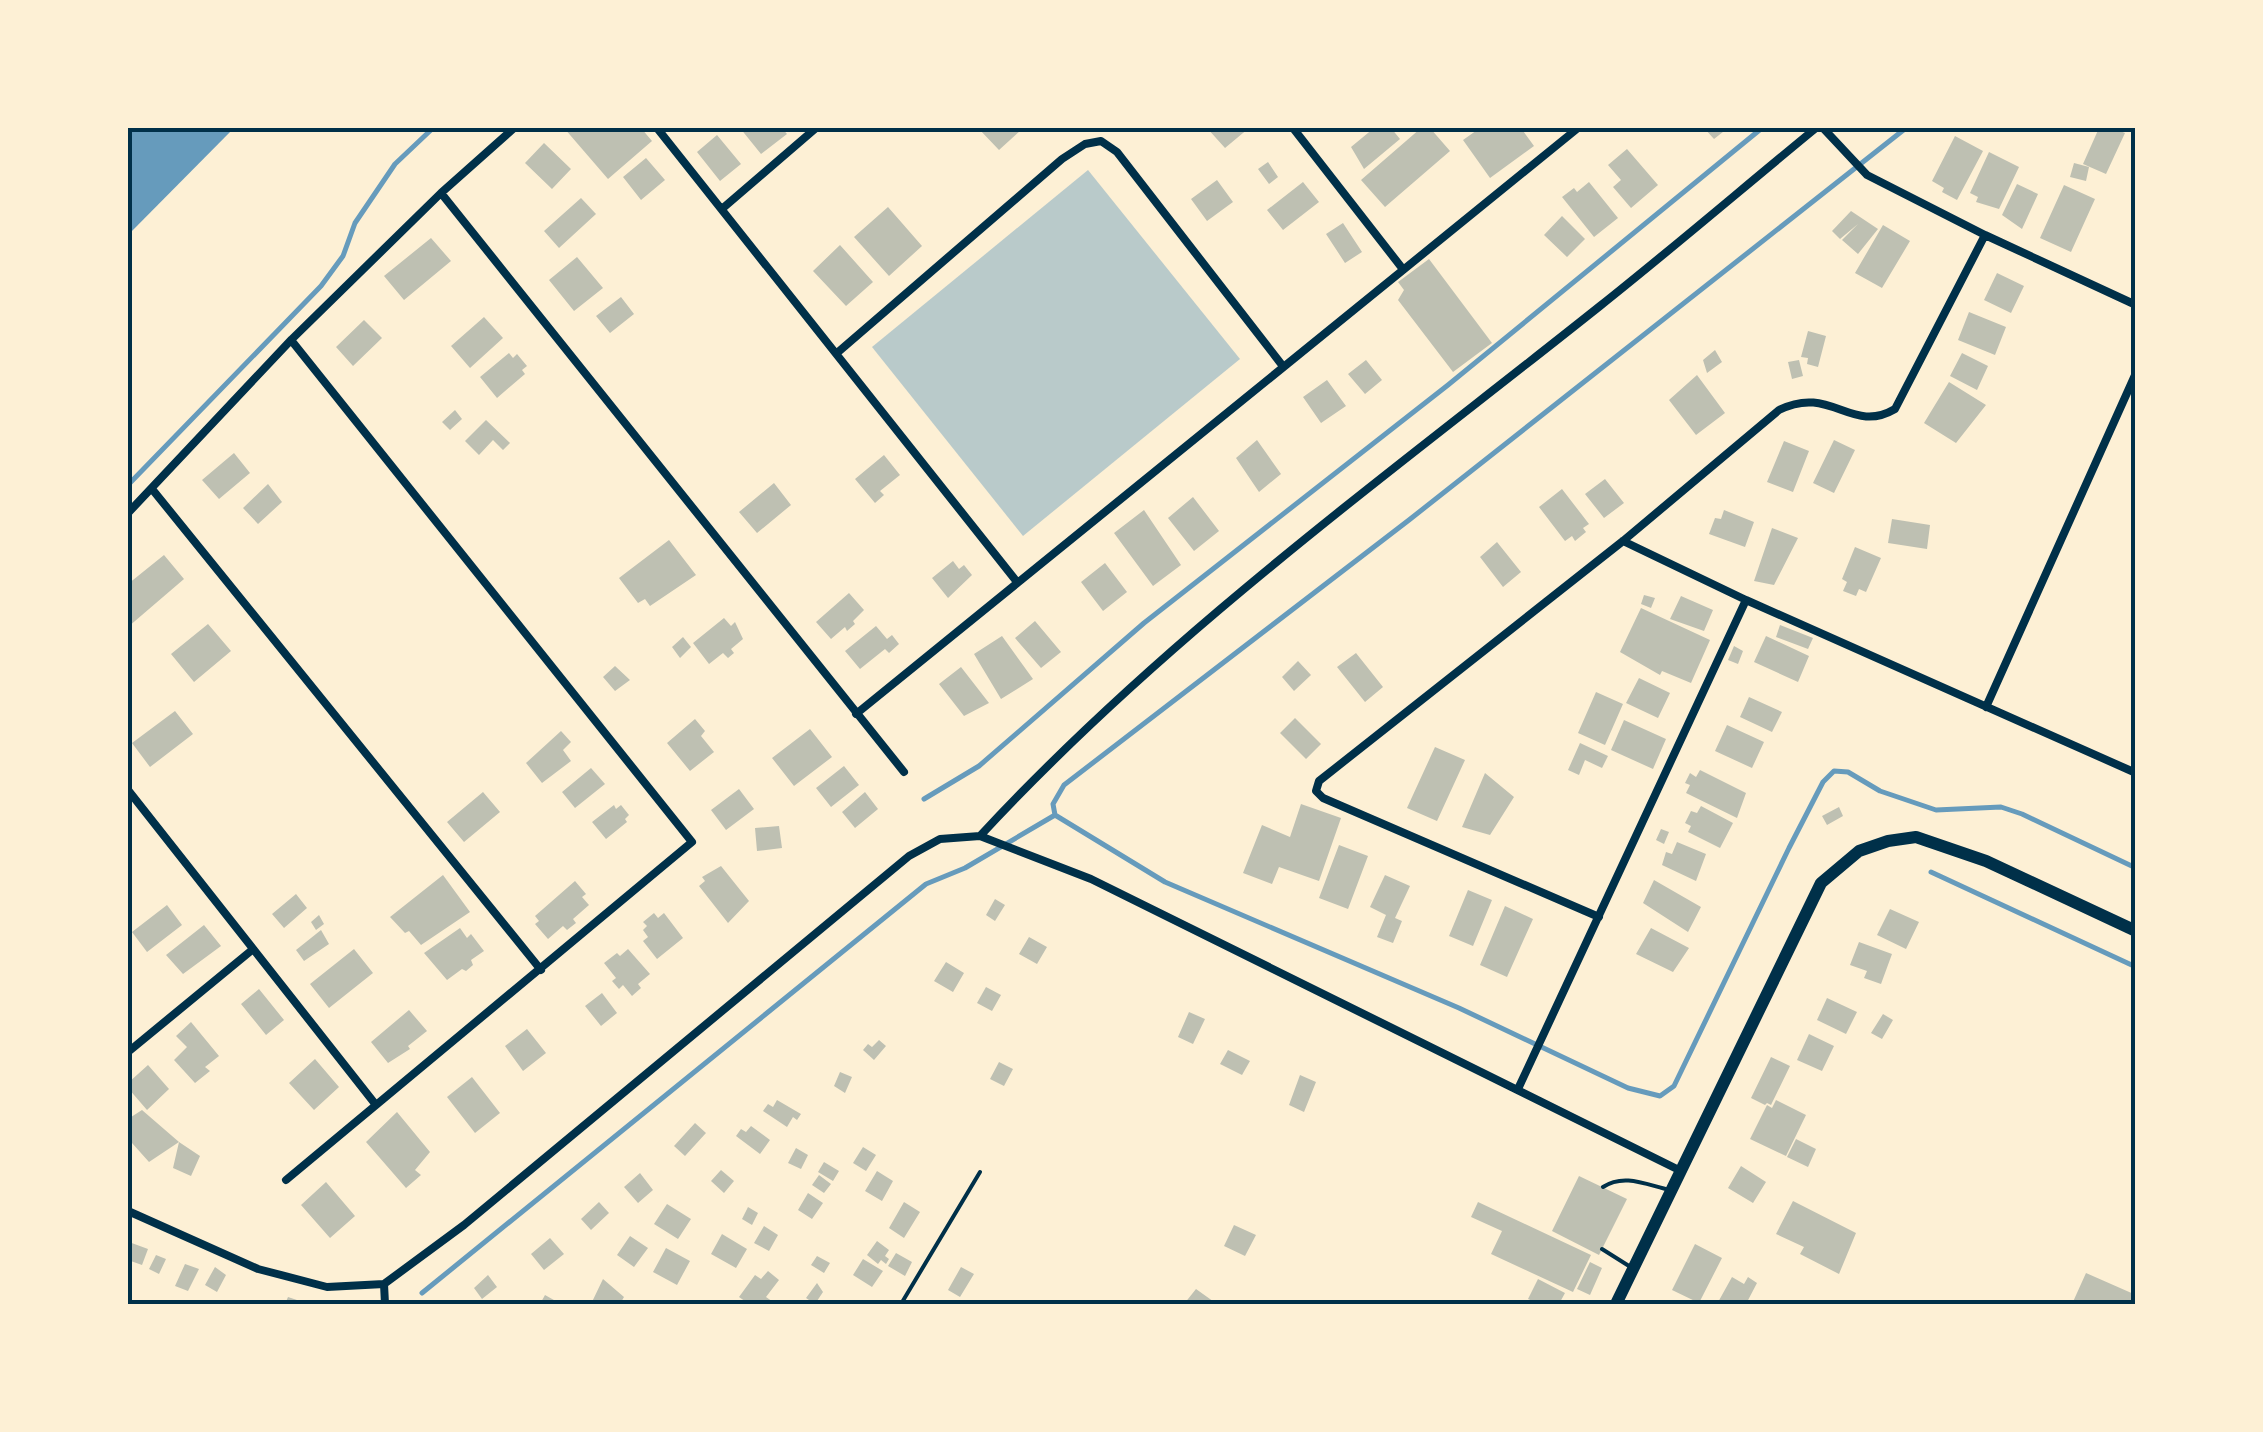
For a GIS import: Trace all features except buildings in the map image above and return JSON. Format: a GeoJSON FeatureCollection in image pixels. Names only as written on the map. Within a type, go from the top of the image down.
{"type":"FeatureCollection","features":[{"type":"Feature","properties":{"kind":"main road"},"geometry":{"type":"LineString","coordinates":[[1616,1304],[1821,883],[1859,851],[1888,841],[1916,838],[1986,861],[2136,931]]}},
{"type":"Feature","properties":{"kind":"street"},"geometry":{"type":"LineString","coordinates":[[128,513],[291,340],[441,193],[514,128]]}},
{"type":"Feature","properties":{"kind":"street"},"geometry":{"type":"LineString","coordinates":[[658,128],[1017,582]]}},
{"type":"Feature","properties":{"kind":"street"},"geometry":{"type":"LineString","coordinates":[[723,208],[816,128]]}},
{"type":"Feature","properties":{"kind":"street"},"geometry":{"type":"LineString","coordinates":[[1293,128],[1402,268]]}},
{"type":"Feature","properties":{"kind":"street"},"geometry":{"type":"LineString","coordinates":[[1556,128],[1565,138]]}},
{"type":"Feature","properties":{"kind":"street"},"geometry":{"type":"LineString","coordinates":[[856,714],[1578,128]]}},
{"type":"Feature","properties":{"kind":"street"},"geometry":{"type":"LineString","coordinates":[[980,836],[1038,773],[1292,548],[1603,304],[1819,128],[1867,175],[1985,236],[2136,305]]}},
{"type":"Feature","properties":{"kind":"street"},"geometry":{"type":"LineString","coordinates":[[837,353],[1062,159],[1084,144],[1101,141],[1117,152],[1282,366]]}},
{"type":"Feature","properties":{"kind":"street"},"geometry":{"type":"LineString","coordinates":[[441,193],[904,772]]}},
{"type":"Feature","properties":{"kind":"street"},"geometry":{"type":"LineString","coordinates":[[1599,917],[1323,798],[1316,791],[1318,780],[1623,540],[1779,410],[1796,402],[1814,400],[1869,417],[1882,417],[1896,409],[1985,236]]}},
{"type":"Feature","properties":{"kind":"street"},"geometry":{"type":"LineString","coordinates":[[286,1180],[692,842],[291,340]]}},
{"type":"Feature","properties":{"kind":"street"},"geometry":{"type":"LineString","coordinates":[[1986,707],[2136,374]]}},
{"type":"Feature","properties":{"kind":"street"},"geometry":{"type":"LineString","coordinates":[[152,489],[541,970]]}},
{"type":"Feature","properties":{"kind":"street"},"geometry":{"type":"LineString","coordinates":[[1623,540],[1746,600],[2136,773]]}},
{"type":"Feature","properties":{"kind":"street"},"geometry":{"type":"LineString","coordinates":[[1518,1088],[1746,600]]}},
{"type":"Feature","properties":{"kind":"street"},"geometry":{"type":"LineString","coordinates":[[128,790],[376,1105]]}},
{"type":"Feature","properties":{"kind":"street"},"geometry":{"type":"LineString","coordinates":[[128,1211],[258,1269],[326,1287],[384,1284],[464,1226],[909,856],[940,839],[980,836],[1091,879],[1681,1170]]}},
{"type":"Feature","properties":{"kind":"street"},"geometry":{"type":"LineString","coordinates":[[128,1052],[252,950]]}},
{"type":"Feature","properties":{"kind":"street"},"geometry":{"type":"LineString","coordinates":[[384,1284],[385,1304]]}},
{"type":"Feature","properties":{"kind":"lane"},"geometry":{"type":"LineString","coordinates":[[901,1304],[980,1172]]}},
{"type":"Feature","properties":{"kind":"lane"},"geometry":{"type":"LineString","coordinates":[[1603,1187],[1614,1180],[1627,1180],[1670,1190]]}},
{"type":"Feature","properties":{"kind":"lane"},"geometry":{"type":"LineString","coordinates":[[1602,1248],[1633,1268]]}},
{"type":"Feature","properties":{"kind":"shaded area"},"geometry":{"type":"Polygon","coordinates":[[[1088,170],[1240,359],[1023,536],[872,347],[1088,170]]]}},
{"type":"Feature","properties":{"kind":"water"},"geometry":{"type":"Polygon","coordinates":[[[128,128],[234,128],[128,235],[128,128]]]}},
{"type":"Feature","properties":{"kind":"waterway"},"geometry":{"type":"LineString","coordinates":[[128,485],[321,286],[343,256],[355,223],[395,164],[433,128]]}},
{"type":"Feature","properties":{"kind":"waterway"},"geometry":{"type":"LineString","coordinates":[[924,799],[979,766],[1144,623],[1448,385],[1762,128]]}},
{"type":"Feature","properties":{"kind":"waterway"},"geometry":{"type":"LineString","coordinates":[[1906,128],[1409,520],[1064,785],[1053,804],[1055,815],[1165,882],[1459,1008],[1628,1088],[1660,1096],[1674,1086],[1789,848],[1823,782],[1834,771],[1848,772],[1880,791],[1936,810],[2001,807],[2136,868]]}},
{"type":"Feature","properties":{"kind":"waterway"},"geometry":{"type":"LineString","coordinates":[[422,1293],[926,884],[965,868],[1055,815]]}},
{"type":"Feature","properties":{"kind":"waterway"},"geometry":{"type":"LineString","coordinates":[[1931,872],[2136,967]]}}]}
